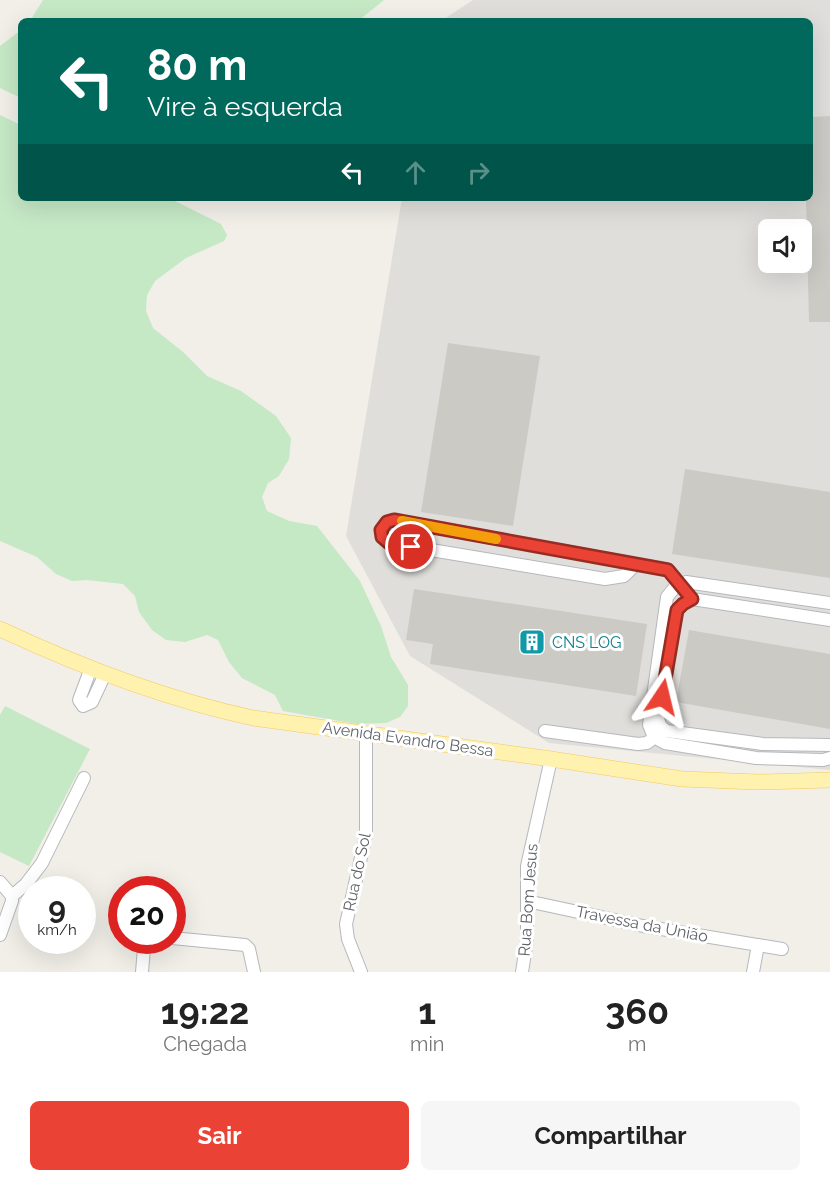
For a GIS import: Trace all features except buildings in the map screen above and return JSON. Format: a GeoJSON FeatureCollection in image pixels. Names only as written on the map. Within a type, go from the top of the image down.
{"type":"FeatureCollection","features":[{"type":"Feature","properties":{"kind":"main road","name":"Avenida Evandro Bessa"},"geometry":{"type":"LineString","coordinates":[[1,632],[98,671],[178,699],[253,718],[682,779],[759,782],[830,780]]}},
{"type":"Feature","properties":{"kind":"street"},"geometry":{"type":"LineString","coordinates":[[636,564],[624,576],[605,579],[389,543],[382,537],[381,530],[387,522],[394,520],[636,564],[668,570],[692,599]]}},
{"type":"Feature","properties":{"kind":"street"},"geometry":{"type":"LineString","coordinates":[[830,603],[686,582],[680,584],[667,597],[649,725],[659,733],[665,743],[756,758],[823,760],[830,758]]}},
{"type":"Feature","properties":{"kind":"street"},"geometry":{"type":"LineString","coordinates":[[659,733],[658,719],[677,610],[683,604],[692,599],[830,620]]}},
{"type":"Feature","properties":{"kind":"street"},"geometry":{"type":"LineString","coordinates":[[545,731],[638,744],[647,742],[659,733],[763,744],[830,745]]}},
{"type":"Feature","properties":{"kind":"street","name":"Rua do Sol"},"geometry":{"type":"LineString","coordinates":[[361,972],[348,939],[346,924],[366,835],[366,734]]}},
{"type":"Feature","properties":{"kind":"street","name":"Rua Bom Jesus"},"geometry":{"type":"LineString","coordinates":[[522,972],[527,940],[529,858],[551,759]]}},
{"type":"Feature","properties":{"kind":"street"},"geometry":{"type":"LineString","coordinates":[[12,896],[26,884],[42,863],[84,778]]}},
{"type":"Feature","properties":{"kind":"street"},"geometry":{"type":"LineString","coordinates":[[0,882],[12,896],[0,935]]}},
{"type":"Feature","properties":{"kind":"street","name":"Travessa da União"},"geometry":{"type":"LineString","coordinates":[[527,901],[643,926],[782,949]]}},
{"type":"Feature","properties":{"kind":"street"},"geometry":{"type":"LineString","coordinates":[[186,939],[245,945],[249,950],[254,972]]}},
{"type":"Feature","properties":{"kind":"street"},"geometry":{"type":"LineString","coordinates":[[753,972],[758,945]]}},
{"type":"Feature","properties":{"kind":"street"},"geometry":{"type":"LineString","coordinates":[[142,972],[144,954]]}},
{"type":"Feature","properties":{"kind":"shaded area"},"geometry":{"type":"Polygon","coordinates":[[[473,0],[830,0],[830,770],[549,743],[410,656],[346,536],[402,201],[813,201],[813,18],[446,18],[473,0]]]}},
{"type":"Feature","properties":{"kind":"green space"},"geometry":{"type":"Polygon","coordinates":[[[43,0],[384,0],[362,18],[32,18],[43,0]]]}},
{"type":"Feature","properties":{"kind":"green space"},"geometry":{"type":"Polygon","coordinates":[[[18,32],[18,97],[0,88],[0,46],[18,32]]]}},
{"type":"Feature","properties":{"kind":"green space"},"geometry":{"type":"Polygon","coordinates":[[[0,115],[18,124],[18,201],[175,201],[221,224],[227,235],[224,241],[186,258],[155,281],[147,295],[146,311],[153,328],[183,352],[207,376],[241,391],[276,416],[291,438],[289,459],[279,476],[268,483],[262,497],[267,511],[289,521],[317,526],[360,581],[381,626],[391,657],[408,685],[408,706],[400,717],[386,723],[357,724],[283,711],[275,695],[242,678],[229,662],[218,640],[207,635],[185,642],[166,640],[152,630],[139,612],[135,596],[123,584],[87,580],[72,581],[56,574],[37,557],[0,541],[0,115]]]}},
{"type":"Feature","properties":{"kind":"green space"},"geometry":{"type":"Polygon","coordinates":[[[5,706],[90,749],[29,866],[0,852],[0,715],[5,706]]]}},
{"type":"Feature","properties":{"kind":"slow traffic"},"geometry":{"type":"LineString","coordinates":[[402,521],[496,539]]}},
{"type":"Feature","properties":{"kind":"place","name":"CNS LOG"},"geometry":{"type":"Point","coordinates":[532,642]}},
{"type":"Feature","properties":{"kind":"route"},"geometry":{"type":"LineString","coordinates":[[411,547],[389,543],[382,537],[381,530],[387,522],[394,520],[668,570],[692,599],[677,610],[662,697]]}}]}
